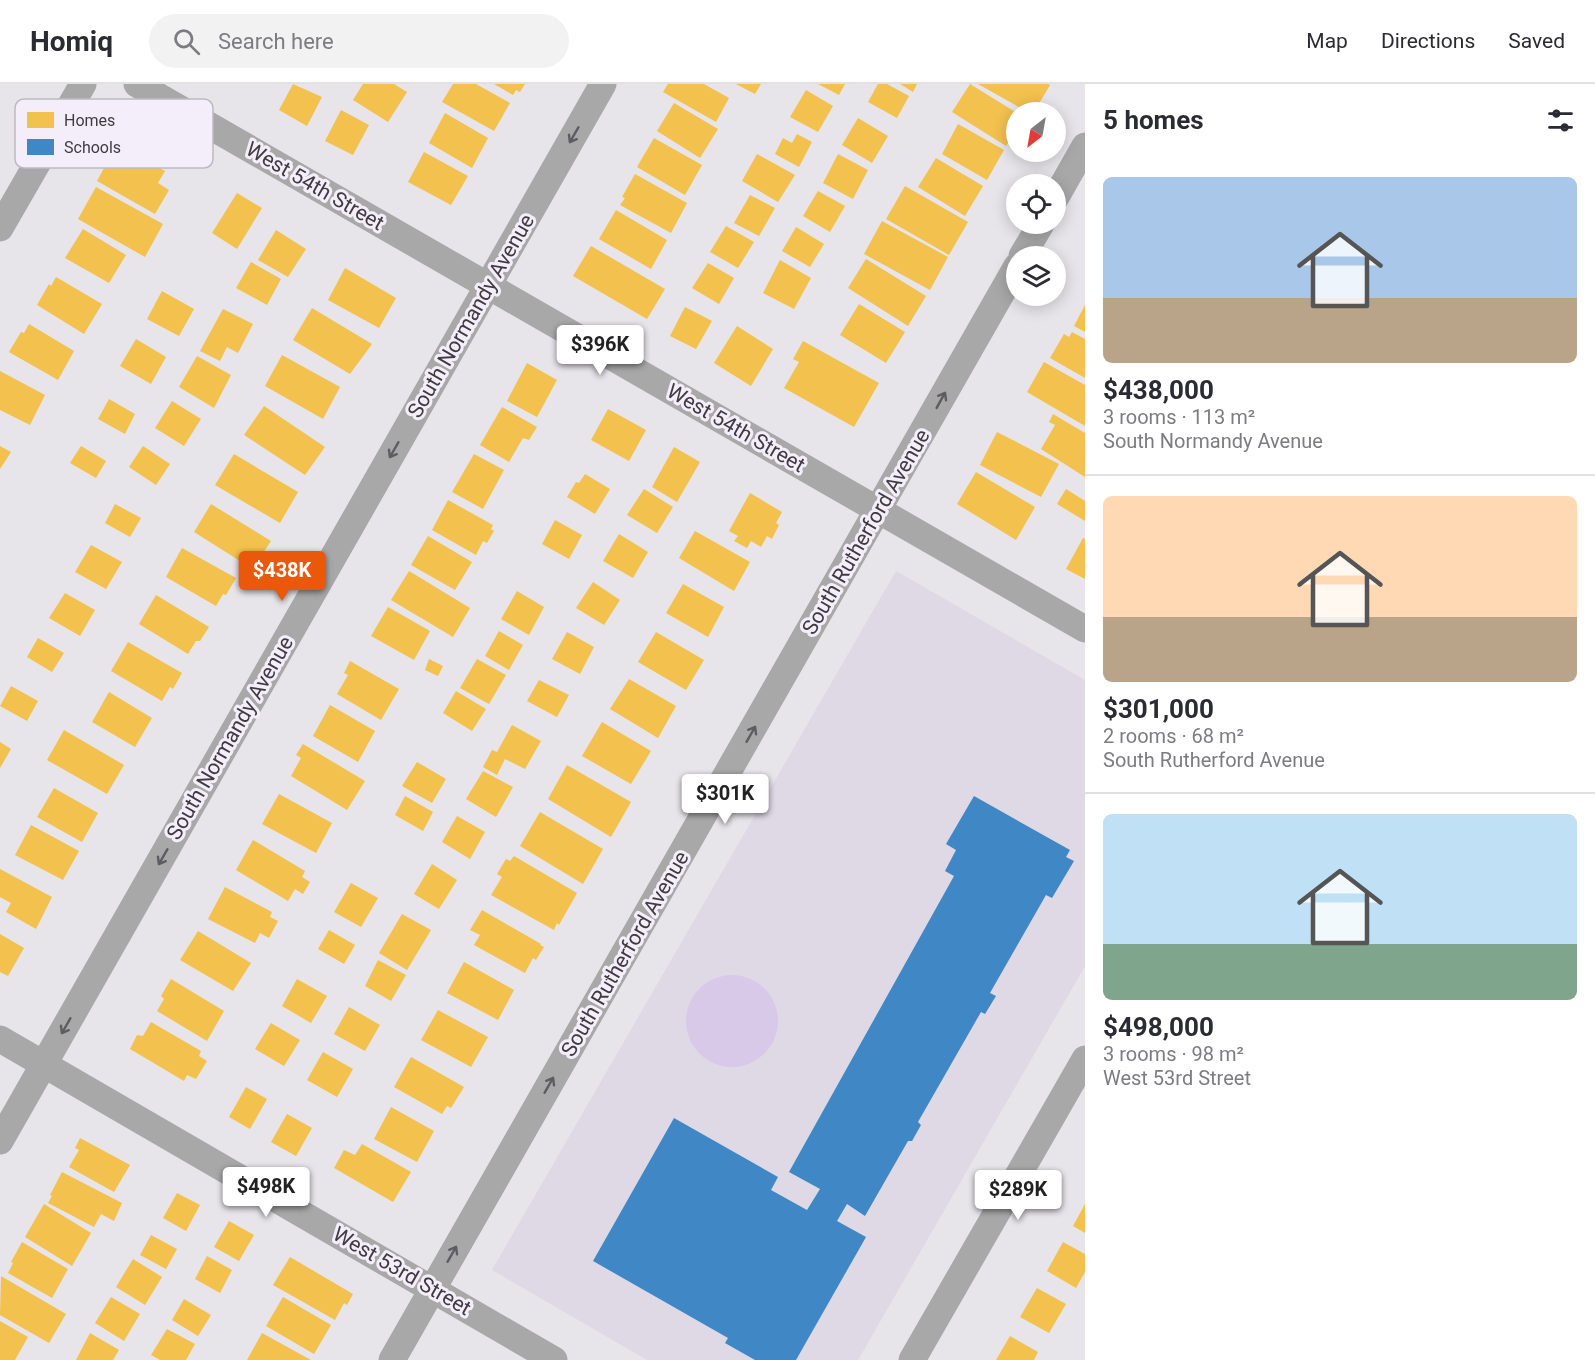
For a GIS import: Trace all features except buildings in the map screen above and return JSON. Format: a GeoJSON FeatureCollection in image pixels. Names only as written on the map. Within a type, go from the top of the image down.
{"type":"FeatureCollection","features":[{"type":"Feature","properties":{"kind":"street"},"geometry":{"type":"LineString","coordinates":[[74,99],[83,84]]}},
{"type":"Feature","properties":{"kind":"street","name":"West 54th Street"},"geometry":{"type":"LineString","coordinates":[[137,84],[163,99]]}},
{"type":"Feature","properties":{"kind":"street","name":"South Normandy Avenue"},"geometry":{"type":"LineString","coordinates":[[0,1142],[603,84]]}},
{"type":"Feature","properties":{"kind":"street","name":"West 54th Street"},"geometry":{"type":"LineString","coordinates":[[213,128],[1085,629]]}},
{"type":"Feature","properties":{"kind":"street"},"geometry":{"type":"LineString","coordinates":[[1066,179],[1085,146]]}},
{"type":"Feature","properties":{"kind":"street"},"geometry":{"type":"LineString","coordinates":[[0,228],[35,168]]}},
{"type":"Feature","properties":{"kind":"street","name":"South Rutherford Avenue"},"geometry":{"type":"LineString","coordinates":[[392,1360],[1006,286]]}},
{"type":"Feature","properties":{"kind":"street","name":"West 53rd Street"},"geometry":{"type":"LineString","coordinates":[[0,1039],[554,1360]]}},
{"type":"Feature","properties":{"kind":"street"},"geometry":{"type":"LineString","coordinates":[[912,1360],[1085,1059]]}},
{"type":"Feature","properties":{"kind":"shaded area"},"geometry":{"type":"Polygon","coordinates":[[[896,571],[1085,680],[1085,966],[858,1360],[647,1360],[492,1270],[896,571]]]}},
{"type":"Feature","properties":{"kind":"shaded area"},"geometry":{"type":"Polygon","coordinates":[[[732,975],[758,983],[770,995],[778,1021],[770,1047],[758,1059],[732,1067],[706,1059],[694,1047],[686,1021],[694,995],[706,983],[732,975]]]}}]}
